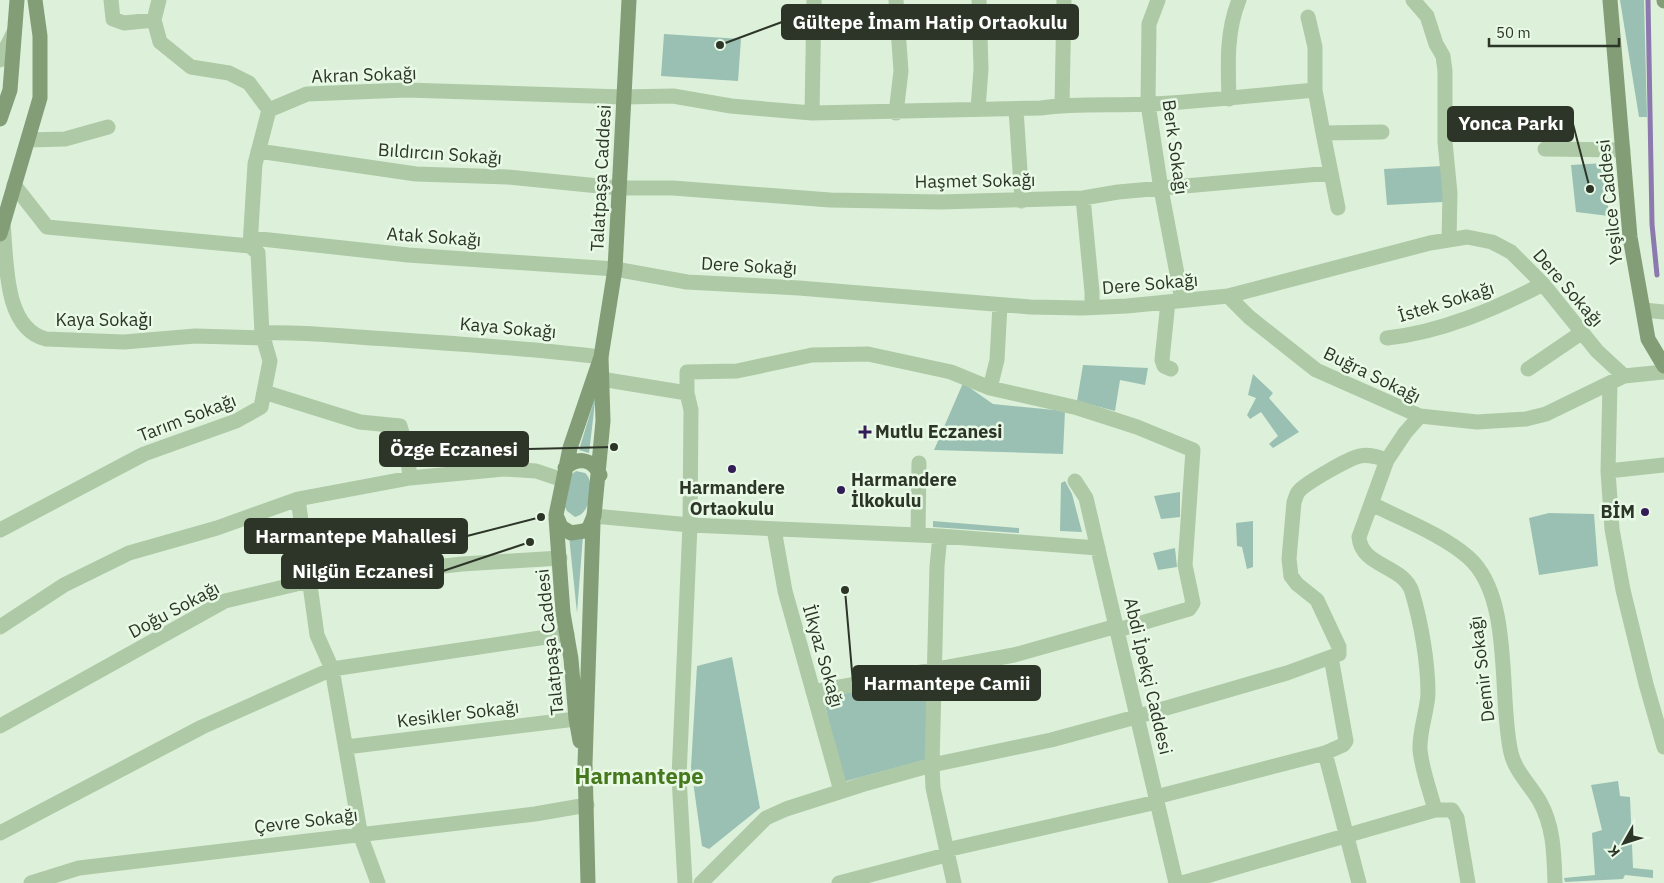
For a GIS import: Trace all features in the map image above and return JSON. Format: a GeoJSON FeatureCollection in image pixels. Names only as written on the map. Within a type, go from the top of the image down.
{"type":"FeatureCollection","features":[{"type":"Feature","properties":{"kind":"main road"},"geometry":{"type":"LineString","coordinates":[[0,119],[10,90],[17,0]]}},
{"type":"Feature","properties":{"kind":"main road","name":"Talatpaşa Caddesi"},"geometry":{"type":"LineString","coordinates":[[585,764],[576,719],[556,515],[564,474],[601,357],[615,269],[629,0]]}},
{"type":"Feature","properties":{"kind":"main road","name":"Yeşilce Caddesi"},"geometry":{"type":"LineString","coordinates":[[1610,0],[1630,237],[1648,340],[1664,366]]}},
{"type":"Feature","properties":{"kind":"main road"},"geometry":{"type":"LineString","coordinates":[[2,229],[40,98],[40,36],[36,1]]}},
{"type":"Feature","properties":{"kind":"main road","name":"Talatpaşa Caddesi"},"geometry":{"type":"LineString","coordinates":[[588,883],[585,764],[594,520],[600,475],[603,422],[601,357]]}},
{"type":"Feature","properties":{"kind":"main road"},"geometry":{"type":"LineString","coordinates":[[564,474],[570,464],[582,460],[593,464],[600,475]]}},
{"type":"Feature","properties":{"kind":"main road"},"geometry":{"type":"LineString","coordinates":[[556,515],[561,527],[571,533],[584,531],[594,520]]}},
{"type":"Feature","properties":{"kind":"street"},"geometry":{"type":"LineString","coordinates":[[111,0],[112,19],[124,23],[154,20]]}},
{"type":"Feature","properties":{"kind":"street"},"geometry":{"type":"LineString","coordinates":[[158,0],[154,20],[160,42],[191,67],[229,73],[249,83],[269,110]]}},
{"type":"Feature","properties":{"kind":"street"},"geometry":{"type":"LineString","coordinates":[[812,113],[814,0]]}},
{"type":"Feature","properties":{"kind":"street"},"geometry":{"type":"LineString","coordinates":[[896,0],[901,70],[896,113]]}},
{"type":"Feature","properties":{"kind":"street"},"geometry":{"type":"LineString","coordinates":[[978,109],[980,69],[979,0]]}},
{"type":"Feature","properties":{"kind":"street"},"geometry":{"type":"LineString","coordinates":[[1062,105],[1064,0]]}},
{"type":"Feature","properties":{"kind":"street","name":"Berk Sokağı"},"geometry":{"type":"LineString","coordinates":[[1158,0],[1150,24],[1148,104],[1175,301],[1162,360],[1164,366],[1171,369]]}},
{"type":"Feature","properties":{"kind":"street"},"geometry":{"type":"LineString","coordinates":[[1229,99],[1228,44],[1233,15],[1239,0]]}},
{"type":"Feature","properties":{"kind":"street"},"geometry":{"type":"LineString","coordinates":[[1413,0],[1427,16],[1430,30],[1443,56],[1445,71],[1445,142],[1450,193],[1449,240]]}},
{"type":"Feature","properties":{"kind":"street"},"geometry":{"type":"LineString","coordinates":[[1308,17],[1315,47],[1315,90],[1322,134],[1338,208]]}},
{"type":"Feature","properties":{"kind":"street"},"geometry":{"type":"LineString","coordinates":[[0,60],[16,29]]}},
{"type":"Feature","properties":{"kind":"street","name":"Akran Sokağı"},"geometry":{"type":"LineString","coordinates":[[269,110],[306,94],[406,90],[623,97],[673,96],[731,106],[812,113],[853,111],[896,113],[1016,109],[1062,105],[1148,104],[1229,99],[1315,90]]}},
{"type":"Feature","properties":{"kind":"street"},"geometry":{"type":"LineString","coordinates":[[1016,109],[1022,201]]}},
{"type":"Feature","properties":{"kind":"street","name":"Tarım Sokağı"},"geometry":{"type":"LineString","coordinates":[[0,530],[144,454],[236,421],[261,407],[270,361],[263,336],[258,254],[250,242],[255,164],[269,110]]}},
{"type":"Feature","properties":{"kind":"street"},"geometry":{"type":"LineString","coordinates":[[28,140],[65,139],[108,127]]}},
{"type":"Feature","properties":{"kind":"street"},"geometry":{"type":"LineString","coordinates":[[1322,134],[1382,132]]}},
{"type":"Feature","properties":{"kind":"street","name":"Bıldırcın Sokağı"},"geometry":{"type":"LineString","coordinates":[[258,150],[416,174],[525,179],[619,188]]}},
{"type":"Feature","properties":{"kind":"street"},"geometry":{"type":"LineString","coordinates":[[1545,150],[1623,150]]}},
{"type":"Feature","properties":{"kind":"street","name":"Haşmet Sokağı"},"geometry":{"type":"LineString","coordinates":[[619,188],[672,188],[830,200],[1022,201],[1083,198],[1118,192],[1331,173]]}},
{"type":"Feature","properties":{"kind":"street","name":"Atak Sokağı"},"geometry":{"type":"LineString","coordinates":[[14,185],[47,227],[615,269]]}},
{"type":"Feature","properties":{"kind":"street"},"geometry":{"type":"LineString","coordinates":[[1083,198],[1092,307]]}},
{"type":"Feature","properties":{"kind":"street","name":"Kaya Sokağı"},"geometry":{"type":"LineString","coordinates":[[2,229],[13,305],[22,324],[34,336],[46,339],[124,342],[195,336],[323,334],[493,345],[601,357]]}},
{"type":"Feature","properties":{"kind":"street","name":"Dere Sokağı"},"geometry":{"type":"LineString","coordinates":[[615,269],[687,282],[798,288],[1000,305],[1092,307],[1228,296],[1349,264],[1468,237],[1492,242],[1511,252],[1543,284],[1581,333],[1624,376]]}},
{"type":"Feature","properties":{"kind":"street","name":"İstek Sokağı"},"geometry":{"type":"LineString","coordinates":[[1387,338],[1428,330],[1494,309],[1543,284]]}},
{"type":"Feature","properties":{"kind":"street","name":"Buğra Sokağı"},"geometry":{"type":"LineString","coordinates":[[1228,296],[1249,317],[1316,370],[1420,416],[1405,433],[1387,460],[1359,537],[1360,547],[1364,553],[1406,580],[1411,589],[1421,626],[1428,693],[1420,750],[1435,810]]}},
{"type":"Feature","properties":{"kind":"street"},"geometry":{"type":"LineString","coordinates":[[990,388],[997,360],[1000,305]]}},
{"type":"Feature","properties":{"kind":"street"},"geometry":{"type":"LineString","coordinates":[[1644,310],[1664,312]]}},
{"type":"Feature","properties":{"kind":"street"},"geometry":{"type":"LineString","coordinates":[[1528,369],[1581,333]]}},
{"type":"Feature","properties":{"kind":"street"},"geometry":{"type":"LineString","coordinates":[[685,883],[679,777],[690,526],[691,410],[687,392],[687,372],[737,371],[797,356],[868,354],[951,372],[990,388],[1078,408],[1137,427],[1193,450],[1185,565],[1193,603],[1189,609],[1014,655],[813,692]]}},
{"type":"Feature","properties":{"kind":"street"},"geometry":{"type":"LineString","coordinates":[[1420,416],[1476,422],[1526,419],[1546,414],[1624,376],[1664,372]]}},
{"type":"Feature","properties":{"kind":"street"},"geometry":{"type":"LineString","coordinates":[[601,379],[687,392]]}},
{"type":"Feature","properties":{"kind":"street"},"geometry":{"type":"LineString","coordinates":[[1610,384],[1608,471],[1612,529],[1623,590],[1664,747]]}},
{"type":"Feature","properties":{"kind":"street"},"geometry":{"type":"LineString","coordinates":[[264,392],[360,422],[400,426],[407,450],[410,478]]}},
{"type":"Feature","properties":{"kind":"street"},"geometry":{"type":"LineString","coordinates":[[702,883],[766,818],[841,791],[932,765],[1052,740],[1287,674],[1339,654],[1339,647],[1317,600],[1297,584],[1291,576],[1289,559],[1294,502],[1297,493],[1306,484],[1347,461],[1360,456],[1373,456],[1387,460]]}},
{"type":"Feature","properties":{"kind":"street"},"geometry":{"type":"LineString","coordinates":[[918,535],[919,463]]}},
{"type":"Feature","properties":{"kind":"street"},"geometry":{"type":"LineString","coordinates":[[1608,471],[1664,465]]}},
{"type":"Feature","properties":{"kind":"street"},"geometry":{"type":"LineString","coordinates":[[0,627],[64,585],[128,553],[217,528],[298,499],[410,478],[504,469],[564,474]]}},
{"type":"Feature","properties":{"kind":"street","name":"Abdi İpekçi Caddesi"},"geometry":{"type":"LineString","coordinates":[[1074,481],[1086,498],[1118,628],[1176,883]]}},
{"type":"Feature","properties":{"kind":"street"},"geometry":{"type":"LineString","coordinates":[[298,499],[317,635],[332,669],[360,833],[378,883]]}},
{"type":"Feature","properties":{"kind":"street","name":"Demir Sokağı"},"geometry":{"type":"LineString","coordinates":[[1372,504],[1453,546],[1478,567],[1489,586],[1497,619],[1511,753],[1547,817],[1553,840],[1555,883]]}},
{"type":"Feature","properties":{"kind":"street"},"geometry":{"type":"LineString","coordinates":[[594,520],[690,526],[940,536],[1098,548]]}},
{"type":"Feature","properties":{"kind":"street","name":"İlkyaz Sokağı"},"geometry":{"type":"LineString","coordinates":[[774,529],[785,592],[841,791]]}},
{"type":"Feature","properties":{"kind":"street"},"geometry":{"type":"LineString","coordinates":[[940,536],[937,566],[932,765],[934,788],[954,883]]}},
{"type":"Feature","properties":{"kind":"street","name":"Doğu Sokağı"},"geometry":{"type":"LineString","coordinates":[[0,726],[225,601],[309,581],[462,564],[560,558]]}},
{"type":"Feature","properties":{"kind":"street"},"geometry":{"type":"LineString","coordinates":[[0,833],[202,727],[332,669],[567,634]]}},
{"type":"Feature","properties":{"kind":"street"},"geometry":{"type":"LineString","coordinates":[[839,883],[946,852],[1157,800],[1325,753],[1343,745],[1346,741],[1331,657]]}},
{"type":"Feature","properties":{"kind":"street","name":"Kesikler Sokağı"},"geometry":{"type":"LineString","coordinates":[[346,747],[576,719]]}},
{"type":"Feature","properties":{"kind":"street"},"geometry":{"type":"LineString","coordinates":[[1325,753],[1359,883]]}},
{"type":"Feature","properties":{"kind":"street","name":"Çevre Sokağı"},"geometry":{"type":"LineString","coordinates":[[31,883],[79,868],[360,833],[535,814],[587,805]]}},
{"type":"Feature","properties":{"kind":"street"},"geometry":{"type":"LineString","coordinates":[[1182,883],[1435,810],[1452,810],[1457,818],[1468,883]]}},
{"type":"Feature","properties":{"kind":"shaded area"},"geometry":{"type":"Polygon","coordinates":[[[1620,0],[1644,0],[1647,117],[1639,117],[1620,0]]]}},
{"type":"Feature","properties":{"kind":"shaded area"},"geometry":{"type":"Polygon","coordinates":[[[664,34],[741,39],[738,81],[661,76],[664,34]]]}},
{"type":"Feature","properties":{"kind":"shaded area"},"geometry":{"type":"Polygon","coordinates":[[[1604,163],[1609,216],[1576,212],[1571,165],[1604,163]]]}},
{"type":"Feature","properties":{"kind":"shaded area"},"geometry":{"type":"Polygon","coordinates":[[[1443,166],[1443,202],[1387,205],[1384,169],[1443,166]]]}},
{"type":"Feature","properties":{"kind":"shaded area"},"geometry":{"type":"Polygon","coordinates":[[[1083,365],[1148,368],[1145,385],[1120,380],[1115,411],[1077,401],[1083,365]]]}},
{"type":"Feature","properties":{"kind":"shaded area"},"geometry":{"type":"Polygon","coordinates":[[[1253,374],[1273,393],[1269,398],[1299,432],[1273,448],[1269,444],[1278,436],[1261,412],[1250,419],[1247,415],[1256,398],[1248,395],[1253,374]]]}},
{"type":"Feature","properties":{"kind":"shaded area"},"geometry":{"type":"Polygon","coordinates":[[[963,383],[993,404],[1065,411],[1063,454],[934,450],[963,383]]]}},
{"type":"Feature","properties":{"kind":"shaded area"},"geometry":{"type":"Polygon","coordinates":[[[596,394],[589,453],[579,450],[596,394]]]}},
{"type":"Feature","properties":{"kind":"shaded area"},"geometry":{"type":"Polygon","coordinates":[[[576,471],[585,473],[591,490],[585,510],[575,517],[565,507],[572,474],[576,471]]]}},
{"type":"Feature","properties":{"kind":"shaded area"},"geometry":{"type":"Polygon","coordinates":[[[1065,481],[1072,494],[1082,532],[1060,531],[1061,483],[1065,481]]]}},
{"type":"Feature","properties":{"kind":"shaded area"},"geometry":{"type":"Polygon","coordinates":[[[1180,492],[1180,517],[1161,519],[1154,496],[1180,492]]]}},
{"type":"Feature","properties":{"kind":"shaded area"},"geometry":{"type":"Polygon","coordinates":[[[1549,513],[1594,514],[1598,566],[1539,575],[1529,518],[1549,513]]]}},
{"type":"Feature","properties":{"kind":"shaded area"},"geometry":{"type":"Polygon","coordinates":[[[933,521],[1019,528],[1019,533],[933,527],[933,521]]]}},
{"type":"Feature","properties":{"kind":"shaded area"},"geometry":{"type":"Polygon","coordinates":[[[1253,521],[1253,567],[1247,569],[1242,547],[1237,546],[1236,523],[1253,521]]]}},
{"type":"Feature","properties":{"kind":"shaded area"},"geometry":{"type":"Polygon","coordinates":[[[569,536],[583,536],[577,613],[569,536]]]}},
{"type":"Feature","properties":{"kind":"shaded area"},"geometry":{"type":"Polygon","coordinates":[[[1175,548],[1177,567],[1158,570],[1153,553],[1175,548]]]}},
{"type":"Feature","properties":{"kind":"shaded area"},"geometry":{"type":"Polygon","coordinates":[[[732,657],[760,808],[709,849],[702,846],[691,767],[697,666],[732,657]]]}},
{"type":"Feature","properties":{"kind":"shaded area"},"geometry":{"type":"Polygon","coordinates":[[[925,667],[928,759],[843,782],[821,688],[925,667]]]}},
{"type":"Feature","properties":{"kind":"shaded area"},"geometry":{"type":"Polygon","coordinates":[[[1618,781],[1620,796],[1630,797],[1633,868],[1653,870],[1653,878],[1625,875],[1623,879],[1565,882],[1564,878],[1595,875],[1592,833],[1602,830],[1591,785],[1618,781]]]}},
{"type":"Feature","properties":{"kind":"waterway"},"geometry":{"type":"LineString","coordinates":[[1648,0],[1652,224],[1657,275]]}},
{"type":"Feature","properties":{"kind":"place","name":"Gültepe İmam Hatip Ortaokulu"},"geometry":{"type":"Point","coordinates":[720,45]}},
{"type":"Feature","properties":{"kind":"place","name":"Yonca Parkı"},"geometry":{"type":"Point","coordinates":[1590,189]}},
{"type":"Feature","properties":{"kind":"place","name":"Mutlu Eczanesi"},"geometry":{"type":"Point","coordinates":[865,432]}},
{"type":"Feature","properties":{"kind":"place","name":"Özge Eczanesi"},"geometry":{"type":"Point","coordinates":[614,447]}},
{"type":"Feature","properties":{"kind":"place","name":"Harmandere Ortaokulu"},"geometry":{"type":"Point","coordinates":[732,469]}},
{"type":"Feature","properties":{"kind":"place","name":"Harmandere İlkokulu"},"geometry":{"type":"Point","coordinates":[841,490]}},
{"type":"Feature","properties":{"kind":"place","name":"BİM"},"geometry":{"type":"Point","coordinates":[1645,512]}},
{"type":"Feature","properties":{"kind":"place","name":"Harmantepe Mahallesi"},"geometry":{"type":"Point","coordinates":[541,517]}},
{"type":"Feature","properties":{"kind":"place","name":"Nilgün Eczanesi"},"geometry":{"type":"Point","coordinates":[530,542]}},
{"type":"Feature","properties":{"kind":"place","name":"Harmantepe Camii"},"geometry":{"type":"Point","coordinates":[845,590]}},
{"type":"Feature","properties":{"kind":"district","name":"Harmantepe"},"geometry":{"type":"Point","coordinates":[639,776]}}]}
